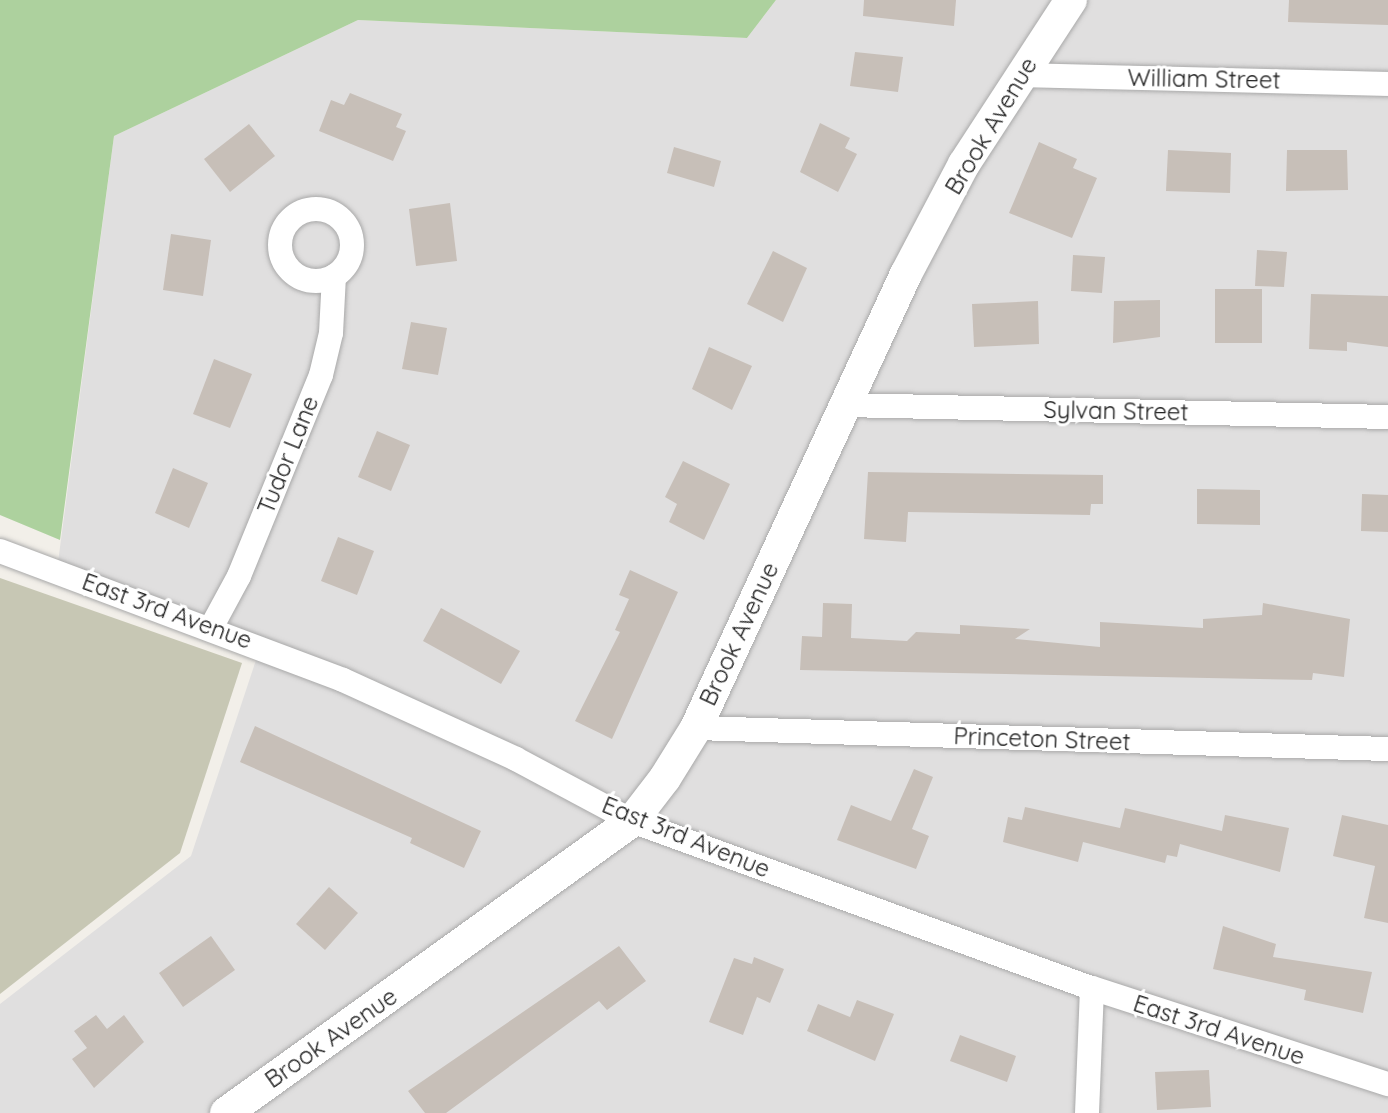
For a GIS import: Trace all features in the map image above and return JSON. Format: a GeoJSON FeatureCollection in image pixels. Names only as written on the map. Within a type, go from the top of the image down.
{"type":"FeatureCollection","features":[{"type":"Feature","properties":{"kind":"street","name":"Brook Avenue"},"geometry":{"type":"LineString","coordinates":[[226,1113],[632,821],[696,729],[906,274],[1020,75],[1071,0]]}},
{"type":"Feature","properties":{"kind":"street","name":"William Street"},"geometry":{"type":"LineString","coordinates":[[1020,75],[1388,84]]}},
{"type":"Feature","properties":{"kind":"street","name":"Tudor Lane"},"geometry":{"type":"LineString","coordinates":[[212,626],[239,576],[321,375],[331,333],[334,276]]}},
{"type":"Feature","properties":{"kind":"street","name":"Sylvan Street"},"geometry":{"type":"LineString","coordinates":[[844,405],[1388,417]]}},
{"type":"Feature","properties":{"kind":"street","name":"East 3rd Avenue"},"geometry":{"type":"LineString","coordinates":[[0,551],[212,626],[516,759],[632,821],[1092,989],[1388,1084]]}},
{"type":"Feature","properties":{"kind":"street","name":"Princeton Street"},"geometry":{"type":"LineString","coordinates":[[696,729],[1388,749]]}},
{"type":"Feature","properties":{"kind":"street"},"geometry":{"type":"LineString","coordinates":[[1087,1113],[1092,989]]}},
{"type":"Feature","properties":{"kind":"shaded area"},"geometry":{"type":"Polygon","coordinates":[[[776,0],[1388,0],[1388,1113],[0,1113],[0,1004],[191,856],[261,645],[57,570],[114,136],[358,20],[747,38],[776,0]]]}},
{"type":"Feature","properties":{"kind":"shaded area"},"geometry":{"type":"Polygon","coordinates":[[[0,578],[242,663],[180,853],[0,994],[0,578]]]}},
{"type":"Feature","properties":{"kind":"green space"},"geometry":{"type":"Polygon","coordinates":[[[0,0],[776,0],[747,38],[358,20],[114,136],[60,540],[0,515],[0,0]]]}},
{"type":"Feature","properties":{"kind":"building"},"geometry":{"type":"Polygon","coordinates":[[[864,0],[956,0],[954,26],[863,16],[864,0]]]}},
{"type":"Feature","properties":{"kind":"building"},"geometry":{"type":"Polygon","coordinates":[[[1289,0],[1388,0],[1388,25],[1288,22],[1289,0]]]}},
{"type":"Feature","properties":{"kind":"building"},"geometry":{"type":"Polygon","coordinates":[[[855,52],[903,57],[898,92],[850,86],[855,52]]]}},
{"type":"Feature","properties":{"kind":"building"},"geometry":{"type":"Polygon","coordinates":[[[350,93],[402,114],[396,127],[406,131],[393,161],[319,131],[331,100],[344,105],[350,93]]]}},
{"type":"Feature","properties":{"kind":"building"},"geometry":{"type":"Polygon","coordinates":[[[820,123],[850,138],[845,148],[857,154],[838,192],[800,172],[820,123]]]}},
{"type":"Feature","properties":{"kind":"building"},"geometry":{"type":"Polygon","coordinates":[[[249,124],[275,156],[230,192],[204,159],[249,124]]]}},
{"type":"Feature","properties":{"kind":"building"},"geometry":{"type":"Polygon","coordinates":[[[1039,142],[1077,159],[1073,168],[1097,178],[1072,238],[1009,213],[1039,142]]]}},
{"type":"Feature","properties":{"kind":"building"},"geometry":{"type":"Polygon","coordinates":[[[674,147],[721,161],[714,187],[667,173],[674,147]]]}},
{"type":"Feature","properties":{"kind":"building"},"geometry":{"type":"Polygon","coordinates":[[[1168,150],[1231,153],[1230,193],[1166,191],[1168,150]]]}},
{"type":"Feature","properties":{"kind":"building"},"geometry":{"type":"Polygon","coordinates":[[[1287,150],[1347,150],[1348,190],[1286,191],[1287,150]]]}},
{"type":"Feature","properties":{"kind":"building"},"geometry":{"type":"Polygon","coordinates":[[[450,203],[457,261],[416,266],[409,209],[450,203]]]}},
{"type":"Feature","properties":{"kind":"building"},"geometry":{"type":"Polygon","coordinates":[[[171,234],[211,240],[203,296],[163,290],[171,234]]]}},
{"type":"Feature","properties":{"kind":"building"},"geometry":{"type":"Polygon","coordinates":[[[1257,250],[1287,252],[1284,287],[1255,286],[1257,250]]]}},
{"type":"Feature","properties":{"kind":"building"},"geometry":{"type":"Polygon","coordinates":[[[773,251],[807,268],[783,322],[747,304],[773,251]]]}},
{"type":"Feature","properties":{"kind":"building"},"geometry":{"type":"Polygon","coordinates":[[[1073,255],[1105,257],[1102,293],[1071,291],[1073,255]]]}},
{"type":"Feature","properties":{"kind":"building"},"geometry":{"type":"Polygon","coordinates":[[[1215,289],[1262,289],[1262,343],[1215,343],[1215,289]]]}},
{"type":"Feature","properties":{"kind":"building"},"geometry":{"type":"Polygon","coordinates":[[[1311,294],[1388,296],[1388,347],[1347,342],[1347,351],[1309,349],[1311,294]]]}},
{"type":"Feature","properties":{"kind":"building"},"geometry":{"type":"Polygon","coordinates":[[[1160,300],[1160,337],[1113,343],[1114,301],[1160,300]]]}},
{"type":"Feature","properties":{"kind":"building"},"geometry":{"type":"Polygon","coordinates":[[[1038,301],[1039,344],[974,347],[972,304],[1038,301]]]}},
{"type":"Feature","properties":{"kind":"building"},"geometry":{"type":"Polygon","coordinates":[[[411,322],[447,328],[438,375],[402,369],[411,322]]]}},
{"type":"Feature","properties":{"kind":"building"},"geometry":{"type":"Polygon","coordinates":[[[709,347],[752,366],[732,410],[692,389],[709,347]]]}},
{"type":"Feature","properties":{"kind":"building"},"geometry":{"type":"Polygon","coordinates":[[[214,359],[252,374],[230,428],[193,414],[214,359]]]}},
{"type":"Feature","properties":{"kind":"building"},"geometry":{"type":"Polygon","coordinates":[[[377,431],[410,445],[391,491],[358,477],[377,431]]]}},
{"type":"Feature","properties":{"kind":"building"},"geometry":{"type":"Polygon","coordinates":[[[683,461],[730,484],[704,540],[669,522],[677,504],[665,497],[683,461]]]}},
{"type":"Feature","properties":{"kind":"building"},"geometry":{"type":"Polygon","coordinates":[[[173,468],[208,483],[189,528],[155,513],[173,468]]]}},
{"type":"Feature","properties":{"kind":"building"},"geometry":{"type":"Polygon","coordinates":[[[868,472],[1103,475],[1103,504],[1091,504],[1090,515],[908,512],[906,542],[864,539],[868,472]]]}},
{"type":"Feature","properties":{"kind":"building"},"geometry":{"type":"Polygon","coordinates":[[[1197,489],[1260,490],[1260,525],[1197,524],[1197,489]]]}},
{"type":"Feature","properties":{"kind":"building"},"geometry":{"type":"Polygon","coordinates":[[[1362,494],[1388,495],[1388,532],[1361,531],[1362,494]]]}},
{"type":"Feature","properties":{"kind":"building"},"geometry":{"type":"Polygon","coordinates":[[[338,537],[374,551],[357,595],[321,581],[338,537]]]}},
{"type":"Feature","properties":{"kind":"building"},"geometry":{"type":"Polygon","coordinates":[[[630,570],[678,592],[612,739],[575,721],[620,632],[615,630],[629,599],[619,595],[630,570]]]}},
{"type":"Feature","properties":{"kind":"building"},"geometry":{"type":"Polygon","coordinates":[[[823,603],[852,604],[851,638],[907,641],[916,632],[960,634],[960,625],[1030,629],[1015,639],[1100,647],[1100,622],[1203,628],[1203,619],[1262,615],[1263,603],[1350,619],[1344,677],[1313,673],[1312,680],[800,670],[802,636],[822,637],[823,603]]]}},
{"type":"Feature","properties":{"kind":"building"},"geometry":{"type":"Polygon","coordinates":[[[441,608],[520,651],[501,684],[423,641],[441,608]]]}},
{"type":"Feature","properties":{"kind":"building"},"geometry":{"type":"Polygon","coordinates":[[[255,726],[481,831],[464,868],[410,843],[412,838],[240,762],[255,726]]]}},
{"type":"Feature","properties":{"kind":"building"},"geometry":{"type":"Polygon","coordinates":[[[914,769],[933,777],[912,829],[929,836],[916,869],[837,840],[851,805],[891,821],[914,769]]]}},
{"type":"Feature","properties":{"kind":"building"},"geometry":{"type":"Polygon","coordinates":[[[1025,807],[1120,828],[1125,808],[1222,831],[1225,815],[1289,828],[1280,872],[1180,844],[1177,857],[1167,855],[1165,863],[1083,842],[1078,862],[1003,842],[1008,817],[1022,820],[1025,807]]]}},
{"type":"Feature","properties":{"kind":"building"},"geometry":{"type":"Polygon","coordinates":[[[1342,815],[1388,825],[1388,923],[1364,918],[1375,866],[1333,856],[1342,815]]]}},
{"type":"Feature","properties":{"kind":"building"},"geometry":{"type":"Polygon","coordinates":[[[329,887],[358,913],[325,950],[296,924],[329,887]]]}},
{"type":"Feature","properties":{"kind":"building"},"geometry":{"type":"Polygon","coordinates":[[[1223,926],[1276,944],[1273,957],[1372,972],[1363,1013],[1304,1000],[1306,990],[1213,969],[1223,926]]]}},
{"type":"Feature","properties":{"kind":"building"},"geometry":{"type":"Polygon","coordinates":[[[211,936],[235,970],[183,1007],[159,973],[211,936]]]}},
{"type":"Feature","properties":{"kind":"building"},"geometry":{"type":"Polygon","coordinates":[[[619,946],[646,981],[607,1010],[599,1001],[446,1113],[425,1113],[408,1091],[619,946]]]}},
{"type":"Feature","properties":{"kind":"building"},"geometry":{"type":"Polygon","coordinates":[[[754,957],[784,969],[770,1003],[757,997],[743,1035],[709,1022],[734,958],[752,964],[754,957]]]}},
{"type":"Feature","properties":{"kind":"building"},"geometry":{"type":"Polygon","coordinates":[[[857,1000],[894,1014],[875,1061],[807,1031],[818,1004],[850,1017],[857,1000]]]}},
{"type":"Feature","properties":{"kind":"building"},"geometry":{"type":"Polygon","coordinates":[[[96,1015],[107,1029],[124,1015],[144,1042],[94,1088],[72,1059],[87,1048],[74,1031],[96,1015]]]}},
{"type":"Feature","properties":{"kind":"building"},"geometry":{"type":"Polygon","coordinates":[[[960,1035],[1016,1056],[1007,1082],[950,1061],[960,1035]]]}},
{"type":"Feature","properties":{"kind":"building"},"geometry":{"type":"Polygon","coordinates":[[[1209,1070],[1211,1107],[1157,1110],[1155,1072],[1209,1070]]]}}]}
